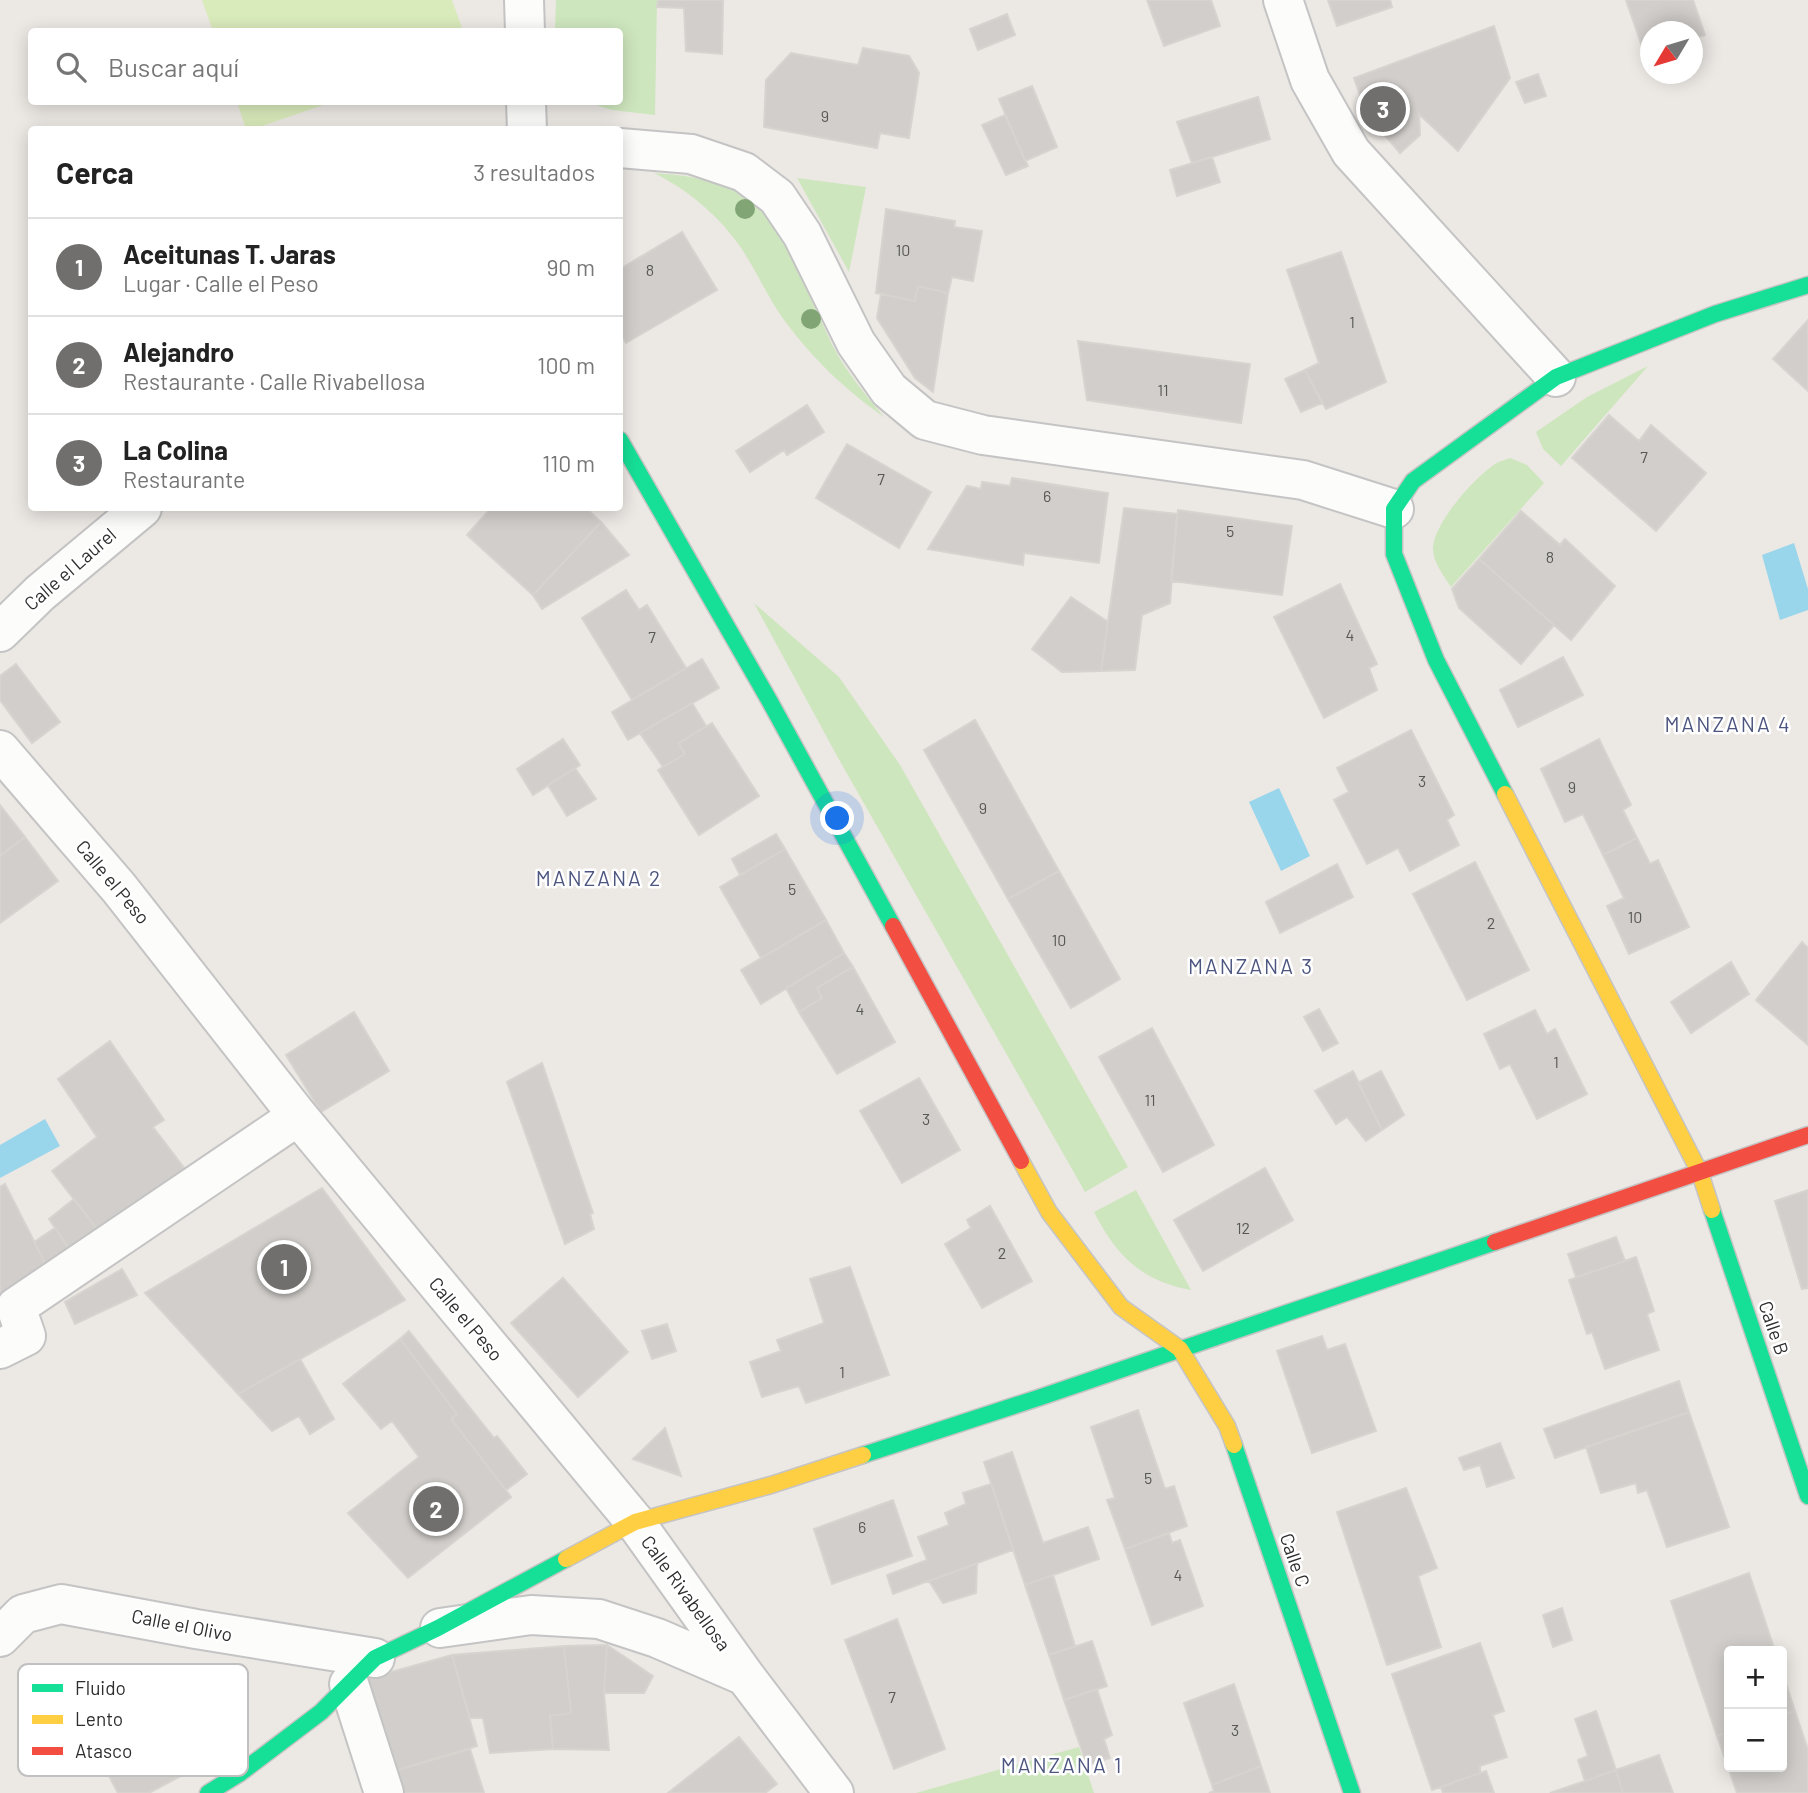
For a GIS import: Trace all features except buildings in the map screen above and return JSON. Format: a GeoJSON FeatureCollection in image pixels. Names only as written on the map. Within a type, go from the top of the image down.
{"type":"FeatureCollection","features":[{"type":"Feature","properties":{"kind":"street"},"geometry":{"type":"LineString","coordinates":[[524,0],[524,28]]}},
{"type":"Feature","properties":{"kind":"street"},"geometry":{"type":"LineString","coordinates":[[1283,0],[1310,80],[1351,152],[1556,377]]}},
{"type":"Feature","properties":{"kind":"street"},"geometry":{"type":"LineString","coordinates":[[526,105],[527,126]]}},
{"type":"Feature","properties":{"kind":"street"},"geometry":{"type":"LineString","coordinates":[[623,148],[691,154],[744,173],[777,197],[802,233],[856,343],[888,390],[925,420],[983,435],[1303,480],[1394,509],[1413,481],[1556,377],[1715,314],[1808,285]]}},
{"type":"Feature","properties":{"kind":"street"},"geometry":{"type":"LineString","coordinates":[[623,445],[769,700],[1049,1212],[1121,1307],[1180,1349]]}},
{"type":"Feature","properties":{"kind":"street","name":"Calle B"},"geometry":{"type":"LineString","coordinates":[[1394,509],[1394,554],[1436,660],[1700,1173],[1808,1496]]}},
{"type":"Feature","properties":{"kind":"street","name":"Calle el Laurel"},"geometry":{"type":"LineString","coordinates":[[0,632],[40,593],[138,511]]}},
{"type":"Feature","properties":{"kind":"street","name":"Calle el Peso"},"geometry":{"type":"LineString","coordinates":[[0,750],[119,888],[298,1116],[635,1522]]}},
{"type":"Feature","properties":{"kind":"street"},"geometry":{"type":"LineString","coordinates":[[0,1349],[26,1336],[16,1307],[298,1116]]}},
{"type":"Feature","properties":{"kind":"street"},"geometry":{"type":"LineString","coordinates":[[635,1522],[771,1485],[1808,1135]]}},
{"type":"Feature","properties":{"kind":"street","name":"Calle C"},"geometry":{"type":"LineString","coordinates":[[1180,1349],[1227,1426],[1352,1793]]}},
{"type":"Feature","properties":{"kind":"street","name":"Calle Rivabellosa"},"geometry":{"type":"LineString","coordinates":[[248,1767],[321,1712],[362,1671],[635,1522],[745,1676],[834,1793]]}},
{"type":"Feature","properties":{"kind":"street","name":"Calle el Olivo"},"geometry":{"type":"LineString","coordinates":[[0,1637],[23,1614],[61,1604],[196,1629],[362,1671]]}},
{"type":"Feature","properties":{"kind":"street"},"geometry":{"type":"LineString","coordinates":[[438,1628],[531,1615],[599,1619],[657,1637],[745,1676]]}},
{"type":"Feature","properties":{"kind":"street"},"geometry":{"type":"LineString","coordinates":[[362,1671],[384,1793]]}},
{"type":"Feature","properties":{"kind":"street","name":"Calle Rivabellosa"},"geometry":{"type":"LineString","coordinates":[[208,1793],[236,1776]]}},
{"type":"Feature","properties":{"kind":"green space"},"geometry":{"type":"Polygon","coordinates":[[[202,0],[452,0],[462,28],[212,28],[202,0]]]}},
{"type":"Feature","properties":{"kind":"green space"},"geometry":{"type":"Polygon","coordinates":[[[556,0],[657,0],[655,115],[612,110],[596,105],[623,105],[623,28],[555,28],[556,0]]]}},
{"type":"Feature","properties":{"kind":"green space"},"geometry":{"type":"Polygon","coordinates":[[[238,105],[323,105],[262,126],[245,126],[238,105]]]}},
{"type":"Feature","properties":{"kind":"green space"},"geometry":{"type":"Polygon","coordinates":[[[654,173],[716,183],[739,193],[763,212],[786,248],[839,357],[884,417],[842,384],[807,348],[777,310],[753,267],[725,227],[686,193],[654,173]]]}},
{"type":"Feature","properties":{"kind":"green space"},"geometry":{"type":"Polygon","coordinates":[[[797,178],[866,187],[849,272],[797,178]]]}},
{"type":"Feature","properties":{"kind":"green space"},"geometry":{"type":"Polygon","coordinates":[[[1648,366],[1561,466],[1543,449],[1536,432],[1587,397],[1648,366]]]}},
{"type":"Feature","properties":{"kind":"green space"},"geometry":{"type":"Polygon","coordinates":[[[1510,458],[1527,465],[1544,483],[1451,587],[1434,558],[1435,537],[1448,513],[1477,479],[1497,463],[1510,458]]]}},
{"type":"Feature","properties":{"kind":"green space"},"geometry":{"type":"Polygon","coordinates":[[[754,603],[839,677],[900,765],[1128,1167],[1085,1192],[837,756],[754,603]]]}},
{"type":"Feature","properties":{"kind":"green space"},"geometry":{"type":"Polygon","coordinates":[[[1136,1190],[1191,1290],[1158,1280],[1132,1264],[1102,1228],[1094,1212],[1136,1190]]]}},
{"type":"Feature","properties":{"kind":"green space"},"geometry":{"type":"Polygon","coordinates":[[[1079,1747],[1094,1793],[916,1793],[1079,1747]]]}},
{"type":"Feature","properties":{"kind":"water"},"geometry":{"type":"Polygon","coordinates":[[[1794,543],[1808,589],[1808,610],[1780,620],[1762,555],[1794,543]]]}},
{"type":"Feature","properties":{"kind":"water"},"geometry":{"type":"Polygon","coordinates":[[[1279,788],[1310,856],[1281,871],[1249,802],[1279,788]]]}},
{"type":"Feature","properties":{"kind":"water"},"geometry":{"type":"Polygon","coordinates":[[[45,1119],[60,1146],[0,1178],[0,1145],[45,1119]]]}},
{"type":"Feature","properties":{"kind":"traffic: fast"},"geometry":{"type":"LineString","coordinates":[[1505,794],[1436,660],[1394,554],[1394,509],[1413,481],[1556,377],[1715,314],[1808,285]]}},
{"type":"Feature","properties":{"kind":"traffic: fast"},"geometry":{"type":"LineString","coordinates":[[623,445],[769,700],[893,926]]}},
{"type":"Feature","properties":{"kind":"traffic: fast"},"geometry":{"type":"LineString","coordinates":[[1712,1210],[1808,1496]]}},
{"type":"Feature","properties":{"kind":"traffic: fast"},"geometry":{"type":"LineString","coordinates":[[863,1455],[1495,1242]]}},
{"type":"Feature","properties":{"kind":"traffic: fast"},"geometry":{"type":"LineString","coordinates":[[1234,1445],[1352,1793]]}},
{"type":"Feature","properties":{"kind":"traffic: fast"},"geometry":{"type":"LineString","coordinates":[[248,1767],[321,1712],[375,1658],[438,1628],[566,1559]]}},
{"type":"Feature","properties":{"kind":"traffic: fast"},"geometry":{"type":"LineString","coordinates":[[208,1793],[236,1776]]}},
{"type":"Feature","properties":{"kind":"traffic: slow"},"geometry":{"type":"LineString","coordinates":[[1505,794],[1700,1173],[1712,1210]]}},
{"type":"Feature","properties":{"kind":"traffic: slow"},"geometry":{"type":"LineString","coordinates":[[1021,1161],[1049,1212],[1121,1307],[1180,1349],[1227,1426],[1234,1445]]}},
{"type":"Feature","properties":{"kind":"traffic: slow"},"geometry":{"type":"LineString","coordinates":[[566,1559],[635,1522],[771,1485],[863,1455]]}},
{"type":"Feature","properties":{"kind":"traffic: jam"},"geometry":{"type":"LineString","coordinates":[[893,926],[1021,1161]]}},
{"type":"Feature","properties":{"kind":"traffic: jam"},"geometry":{"type":"LineString","coordinates":[[1495,1242],[1808,1135]]}},
{"type":"Feature","properties":{"kind":"place","name":"La Colina"},"geometry":{"type":"Point","coordinates":[1383,109]}},
{"type":"Feature","properties":{"kind":"place","name":"Aceitunas T. Jaras"},"geometry":{"type":"Point","coordinates":[284,1267]}},
{"type":"Feature","properties":{"kind":"place","name":"Alejandro"},"geometry":{"type":"Point","coordinates":[436,1509]}},
{"type":"Feature","properties":{"kind":"district","name":"MANZANA 4"},"geometry":{"type":"Point","coordinates":[1728,725]}},
{"type":"Feature","properties":{"kind":"district","name":"MANZANA 2"},"geometry":{"type":"Point","coordinates":[599,879]}},
{"type":"Feature","properties":{"kind":"district","name":"MANZANA 3"},"geometry":{"type":"Point","coordinates":[1251,967]}},
{"type":"Feature","properties":{"kind":"district","name":"MANZANA 1"},"geometry":{"type":"Point","coordinates":[1062,1766]}}]}
